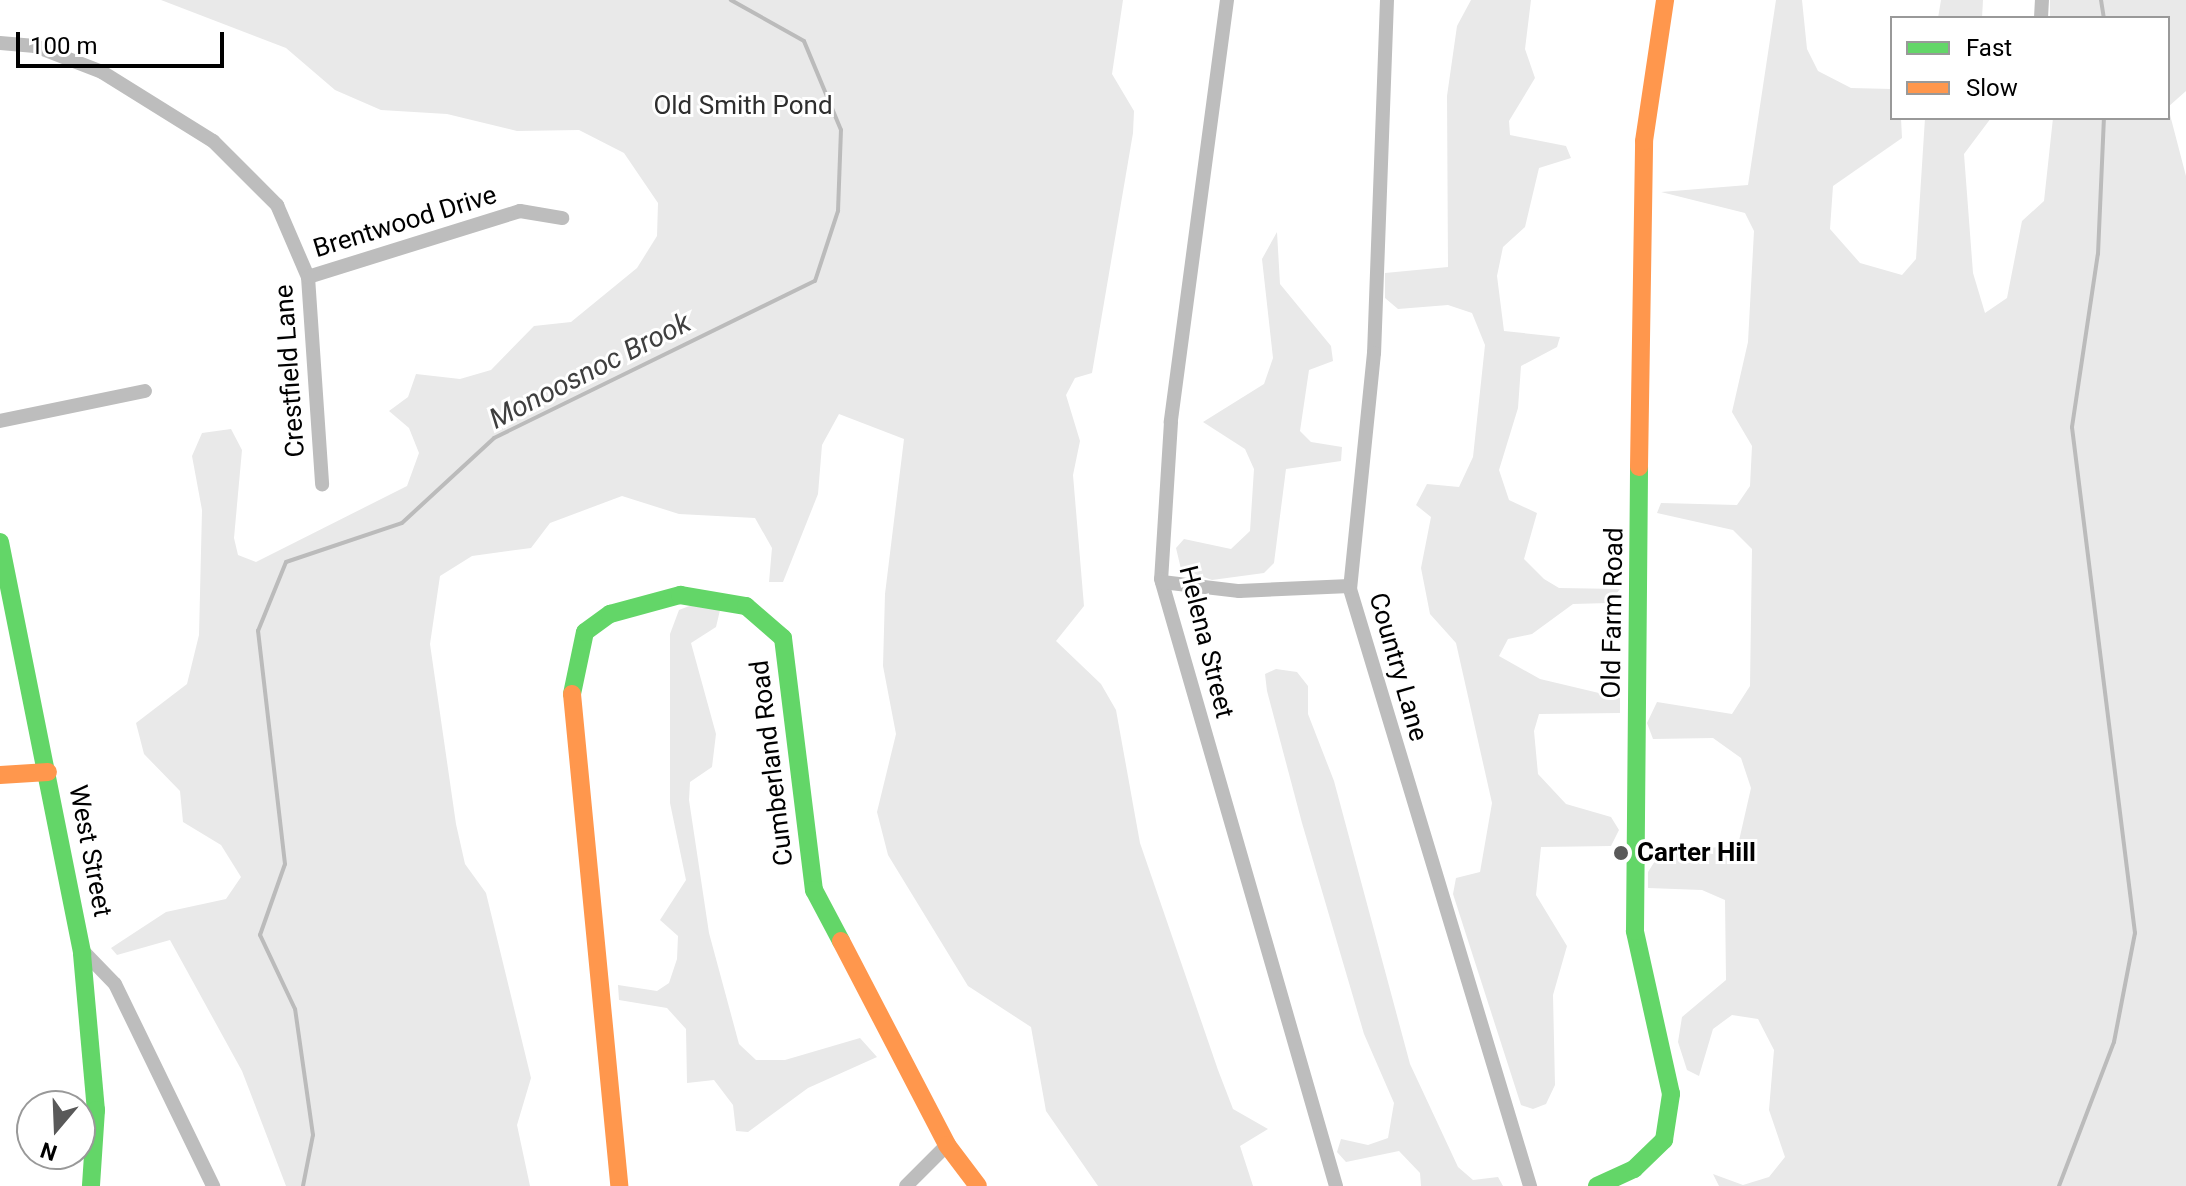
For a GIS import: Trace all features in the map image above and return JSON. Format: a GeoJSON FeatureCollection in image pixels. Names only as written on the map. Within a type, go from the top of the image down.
{"type":"FeatureCollection","features":[{"type":"Feature","properties":{"kind":"street","name":"Helena Street"},"geometry":{"type":"LineString","coordinates":[[1227,0],[1158,535],[1162,582],[1336,1186]]}},
{"type":"Feature","properties":{"kind":"street","name":"Country Lane"},"geometry":{"type":"LineString","coordinates":[[1387,0],[1374,353],[1350,586],[1530,1186]]}},
{"type":"Feature","properties":{"kind":"street","name":"Old Farm Road"},"geometry":{"type":"LineString","coordinates":[[1597,1186],[1634,1169],[1664,1140],[1671,1094],[1635,931],[1633,852],[1644,141],[1665,0]]}},
{"type":"Feature","properties":{"kind":"street","name":"Crestfield Lane"},"geometry":{"type":"LineString","coordinates":[[0,43],[83,62],[213,141],[277,205],[308,277],[322,485]]}},
{"type":"Feature","properties":{"kind":"street","name":"Brentwood Drive"},"geometry":{"type":"LineString","coordinates":[[308,277],[520,211],[562,218]]}},
{"type":"Feature","properties":{"kind":"street"},"geometry":{"type":"LineString","coordinates":[[0,421],[145,391]]}},
{"type":"Feature","properties":{"kind":"street","name":"West Street"},"geometry":{"type":"LineString","coordinates":[[0,542],[82,950],[115,984],[213,1186]]}},
{"type":"Feature","properties":{"kind":"street"},"geometry":{"type":"LineString","coordinates":[[1162,582],[1239,591],[1350,586]]}},
{"type":"Feature","properties":{"kind":"street","name":"Cumberland Road"},"geometry":{"type":"LineString","coordinates":[[619,1186],[570,676],[581,640],[597,623],[680,595],[746,606],[783,638],[814,890],[947,1145],[978,1186]]}},
{"type":"Feature","properties":{"kind":"street"},"geometry":{"type":"LineString","coordinates":[[0,775],[48,772]]}},
{"type":"Feature","properties":{"kind":"street"},"geometry":{"type":"LineString","coordinates":[[82,950],[96,1110],[91,1186]]}},
{"type":"Feature","properties":{"kind":"street"},"geometry":{"type":"LineString","coordinates":[[906,1186],[947,1145]]}},
{"type":"Feature","properties":{"kind":"green space","name":"Old Smith Pond"},"geometry":{"type":"Polygon","coordinates":[[[161,0],[1123,0],[1112,74],[1134,111],[1133,133],[1092,373],[1075,378],[1066,395],[1080,441],[1073,475],[1084,606],[1056,641],[1101,684],[1116,710],[1140,843],[1218,1070],[1233,1109],[1268,1129],[1240,1146],[1253,1186],[1098,1186],[1046,1111],[1031,1027],[968,986],[888,855],[877,812],[896,734],[883,666],[885,594],[904,439],[839,414],[822,445],[818,494],[783,582],[769,582],[772,548],[755,518],[679,514],[622,496],[550,523],[531,548],[472,556],[440,576],[430,644],[456,824],[465,864],[486,893],[531,1078],[517,1125],[530,1186],[286,1186],[242,1071],[170,940],[117,955],[111,948],[166,912],[226,899],[241,877],[221,845],[183,822],[180,791],[144,754],[136,723],[187,684],[199,635],[202,510],[192,456],[202,433],[231,429],[242,450],[234,538],[238,555],[256,562],[407,486],[419,453],[409,428],[389,411],[408,397],[416,374],[460,379],[491,370],[534,326],[571,322],[637,268],[657,236],[658,203],[624,153],[579,130],[517,131],[447,114],[381,110],[335,90],[286,48],[161,0]]]}},
{"type":"Feature","properties":{"kind":"green space"},"geometry":{"type":"Polygon","coordinates":[[[1471,0],[1531,0],[1525,49],[1535,78],[1509,121],[1510,135],[1566,146],[1571,158],[1539,168],[1525,227],[1503,247],[1497,276],[1504,331],[1560,337],[1557,347],[1521,366],[1518,408],[1499,470],[1509,500],[1537,513],[1524,559],[1544,579],[1559,588],[1620,589],[1609,603],[1573,604],[1532,634],[1508,639],[1499,656],[1540,679],[1620,698],[1620,713],[1539,714],[1534,731],[1538,774],[1566,804],[1611,817],[1619,830],[1611,846],[1541,847],[1536,895],[1567,946],[1553,995],[1555,1085],[1546,1104],[1533,1109],[1521,1105],[1453,894],[1456,878],[1480,872],[1492,803],[1456,643],[1430,614],[1421,568],[1431,517],[1416,505],[1427,484],[1459,487],[1473,457],[1485,345],[1472,313],[1448,305],[1398,309],[1385,298],[1385,273],[1448,267],[1447,96],[1457,26],[1471,0]]]}},
{"type":"Feature","properties":{"kind":"green space"},"geometry":{"type":"Polygon","coordinates":[[[1776,0],[1802,0],[1807,49],[1818,71],[1851,88],[1890,89],[1890,120],[1901,120],[1902,138],[1833,186],[1830,229],[1860,263],[1902,275],[1916,259],[1925,120],[1990,120],[1964,154],[1973,273],[1985,313],[2007,298],[2022,221],[2044,201],[2053,120],[2170,120],[2170,115],[2186,176],[2186,1186],[1719,1186],[1713,1174],[1743,1185],[1769,1177],[1785,1157],[1769,1110],[1774,1050],[1758,1019],[1732,1015],[1713,1029],[1699,1076],[1687,1070],[1678,1042],[1682,1017],[1726,980],[1725,900],[1702,890],[1648,888],[1648,872],[1660,853],[1738,845],[1751,788],[1741,758],[1713,738],[1653,739],[1647,723],[1657,702],[1732,714],[1750,686],[1752,549],[1733,530],[1657,513],[1661,503],[1737,505],[1750,486],[1752,446],[1732,412],[1748,342],[1754,231],[1745,213],[1661,192],[1748,185],[1776,0]]]}},
{"type":"Feature","properties":{"kind":"green space"},"geometry":{"type":"Polygon","coordinates":[[[1941,0],[1983,0],[1982,16],[1938,16],[1941,0]]]}},
{"type":"Feature","properties":{"kind":"green space"},"geometry":{"type":"Polygon","coordinates":[[[2050,0],[2186,0],[2186,91],[2170,105],[2170,16],[2050,16],[2050,0]]]}},
{"type":"Feature","properties":{"kind":"green space"},"geometry":{"type":"Polygon","coordinates":[[[1277,232],[1280,284],[1331,346],[1333,361],[1309,370],[1300,431],[1311,442],[1342,447],[1341,461],[1286,469],[1274,563],[1264,573],[1212,580],[1181,569],[1176,548],[1184,539],[1231,549],[1250,531],[1254,469],[1245,449],[1203,422],[1264,384],[1273,358],[1262,259],[1277,232]]]}},
{"type":"Feature","properties":{"kind":"green space"},"geometry":{"type":"Polygon","coordinates":[[[697,603],[721,606],[716,627],[691,643],[716,734],[712,767],[690,782],[689,800],[709,933],[739,1044],[756,1060],[785,1060],[860,1038],[877,1057],[808,1088],[748,1132],[736,1131],[733,1105],[714,1080],[687,1083],[686,1029],[667,1008],[619,1000],[618,985],[657,991],[669,983],[677,959],[678,936],[660,920],[686,880],[670,803],[670,634],[679,610],[697,603]]]}},
{"type":"Feature","properties":{"kind":"green space"},"geometry":{"type":"Polygon","coordinates":[[[1276,669],[1297,672],[1308,686],[1308,714],[1334,781],[1410,1064],[1458,1167],[1473,1180],[1498,1177],[1503,1186],[1421,1186],[1420,1173],[1399,1151],[1346,1162],[1337,1152],[1341,1139],[1368,1145],[1388,1138],[1394,1103],[1364,1034],[1302,823],[1267,691],[1265,674],[1276,669]]]}},
{"type":"Feature","properties":{"kind":"waterway","name":"Monoosnoc Brook"},"geometry":{"type":"LineString","coordinates":[[303,1186],[313,1135],[295,1009],[260,935],[285,864],[258,631],[286,562],[402,523],[494,438],[815,281],[838,211],[841,130],[804,41],[731,0]]}},
{"type":"Feature","properties":{"kind":"waterway"},"geometry":{"type":"LineString","coordinates":[[2101,0],[2104,16]]}},
{"type":"Feature","properties":{"kind":"waterway"},"geometry":{"type":"LineString","coordinates":[[2059,1186],[2114,1042],[2135,933],[2072,427],[2098,254],[2104,120]]}},
{"type":"Feature","properties":{"kind":"traffic: fast"},"geometry":{"type":"LineString","coordinates":[[1597,1186],[1634,1169],[1664,1140],[1671,1094],[1635,931],[1639,467]]}},
{"type":"Feature","properties":{"kind":"traffic: fast"},"geometry":{"type":"LineString","coordinates":[[0,542],[82,954],[96,1110],[91,1186]]}},
{"type":"Feature","properties":{"kind":"traffic: fast"},"geometry":{"type":"LineString","coordinates":[[572,694],[585,632],[610,614],[680,595],[746,606],[783,638],[814,890],[841,941]]}},
{"type":"Feature","properties":{"kind":"traffic: slow"},"geometry":{"type":"LineString","coordinates":[[1639,467],[1644,141],[1665,0]]}},
{"type":"Feature","properties":{"kind":"traffic: slow"},"geometry":{"type":"LineString","coordinates":[[572,694],[619,1186]]}},
{"type":"Feature","properties":{"kind":"traffic: slow"},"geometry":{"type":"LineString","coordinates":[[0,775],[48,772]]}},
{"type":"Feature","properties":{"kind":"traffic: slow"},"geometry":{"type":"LineString","coordinates":[[841,941],[947,1145],[978,1186]]}},
{"type":"Feature","properties":{"kind":"place","name":"Carter Hill"},"geometry":{"type":"Point","coordinates":[1621,853]}}]}
